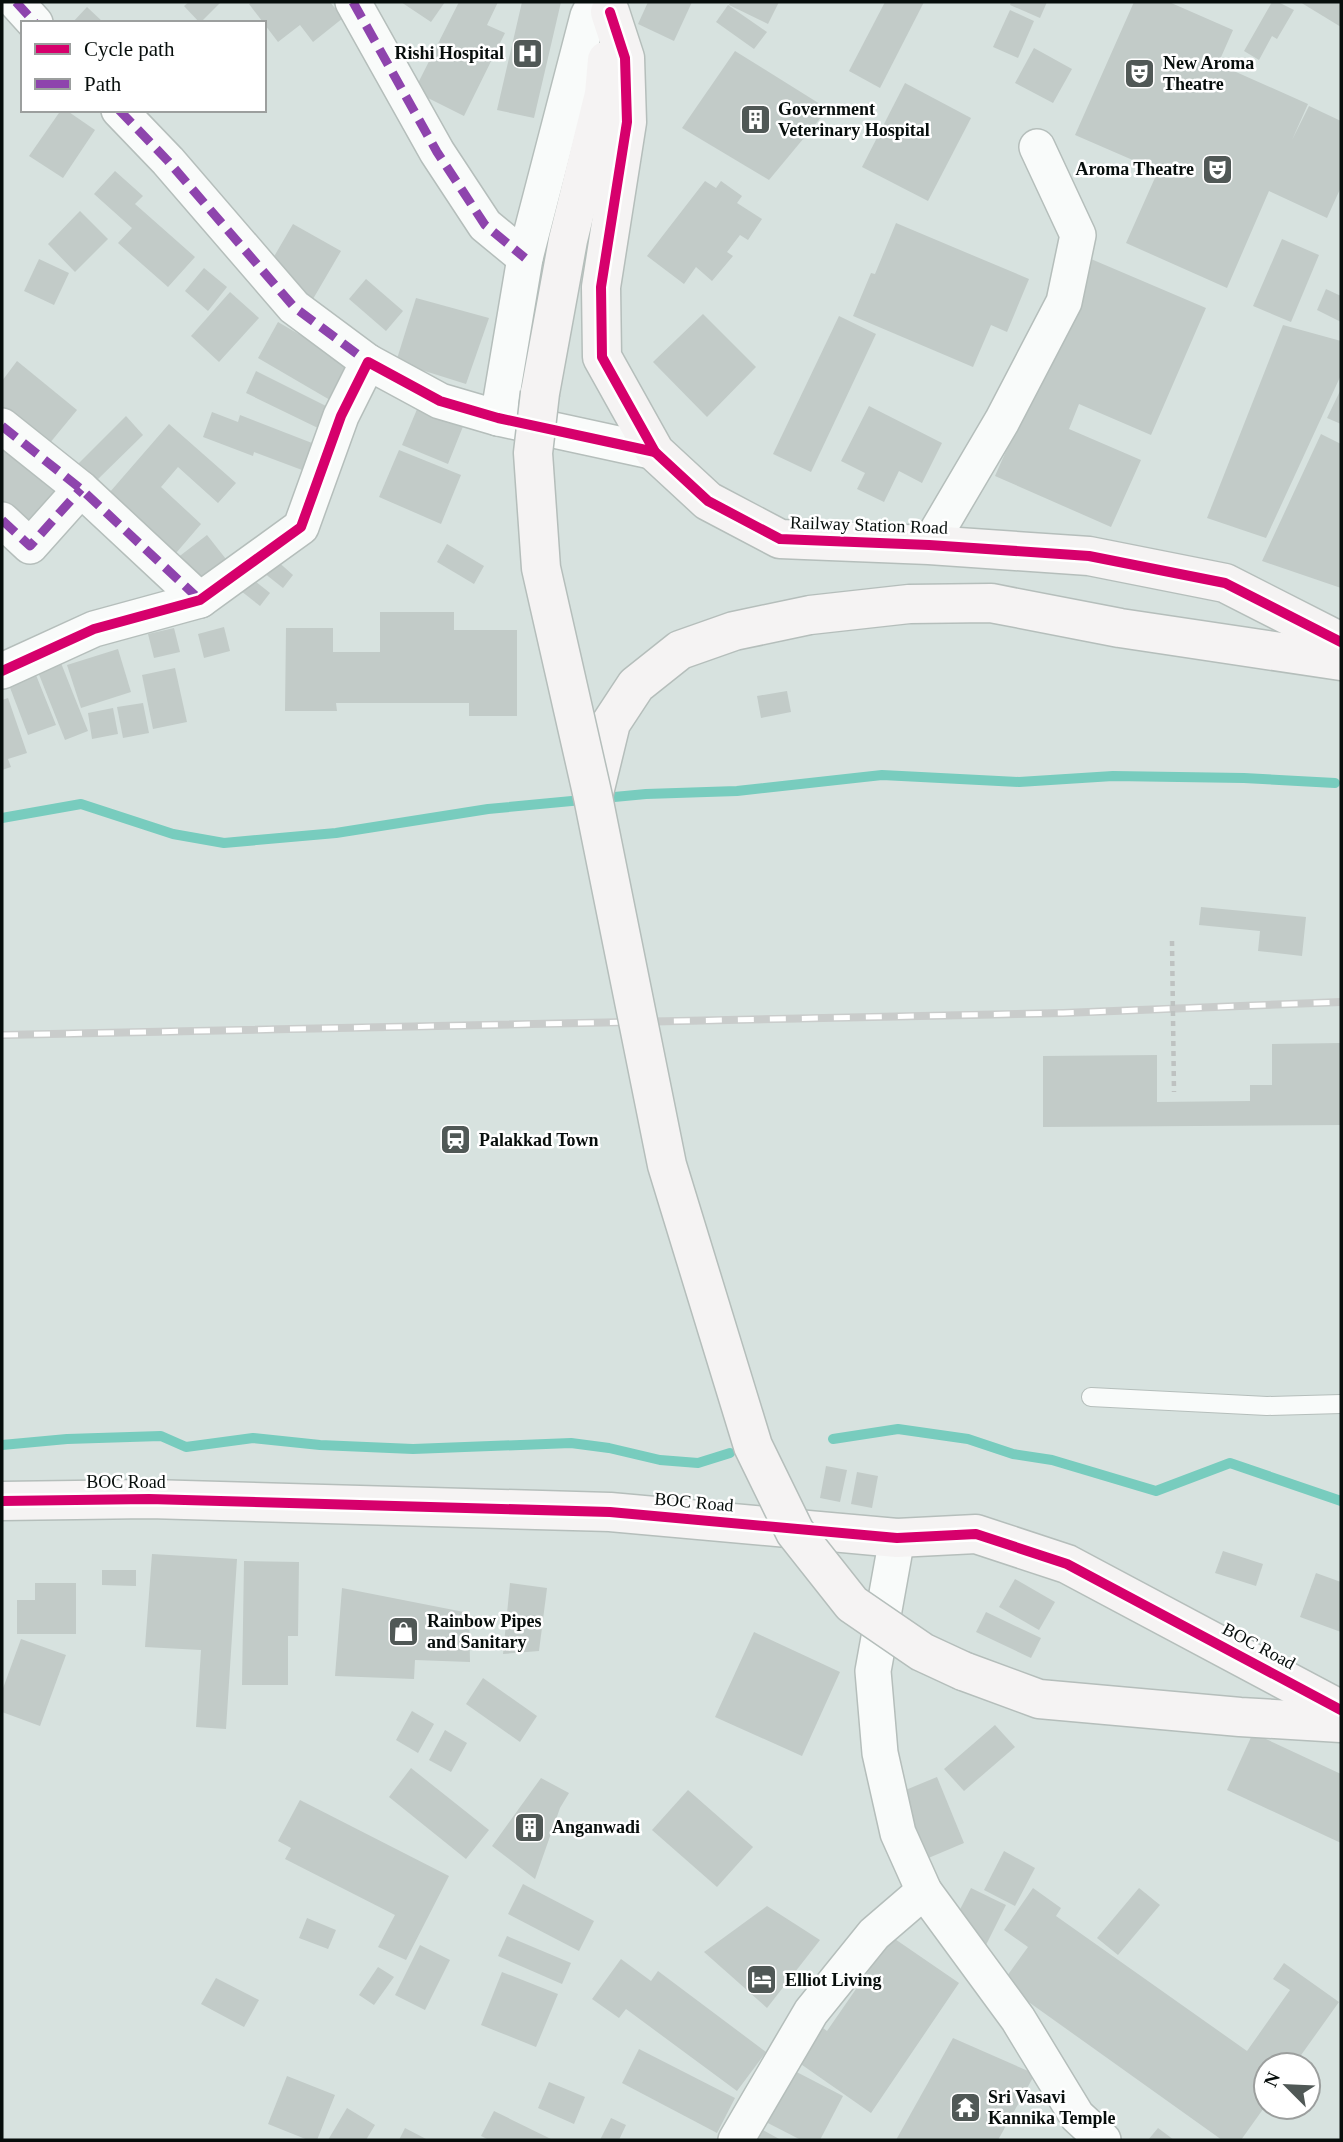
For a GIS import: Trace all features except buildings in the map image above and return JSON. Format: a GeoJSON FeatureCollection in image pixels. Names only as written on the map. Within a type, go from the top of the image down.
{"type":"FeatureCollection","features":[{"type":"Feature","properties":{"kind":"main road"},"geometry":{"type":"LineString","coordinates":[[606,5],[604,94],[568,240],[540,393],[533,453],[541,568],[593,797],[667,1165],[753,1446],[795,1532],[852,1604],[922,1652],[963,1671],[1039,1699],[1341,1723]]}},
{"type":"Feature","properties":{"kind":"main road","name":"Railway Station Road"},"geometry":{"type":"LineString","coordinates":[[606,5],[625,58],[627,122],[601,287],[602,357],[655,452],[708,501],[780,539],[929,545],[1089,556],[1225,583],[1341,642]]}},
{"type":"Feature","properties":{"kind":"main road"},"geometry":{"type":"LineString","coordinates":[[593,797],[611,723],[636,685],[680,650],[734,631],[810,615],[909,604],[991,603],[1119,628],[1341,661]]}},
{"type":"Feature","properties":{"kind":"main road","name":"BOC Road"},"geometry":{"type":"LineString","coordinates":[[2,1501],[149,1499],[610,1512],[897,1538],[976,1534],[1067,1564],[1341,1710]]}},
{"type":"Feature","properties":{"kind":"street"},"geometry":{"type":"LineString","coordinates":[[16,2],[33,21]]}},
{"type":"Feature","properties":{"kind":"street"},"geometry":{"type":"LineString","coordinates":[[353,2],[437,152],[485,225],[525,258]]}},
{"type":"Feature","properties":{"kind":"street"},"geometry":{"type":"LineString","coordinates":[[498,418],[525,258],[588,16],[606,5]]}},
{"type":"Feature","properties":{"kind":"street"},"geometry":{"type":"LineString","coordinates":[[121,112],[168,161],[294,307],[368,362],[440,401],[498,418],[655,452]]}},
{"type":"Feature","properties":{"kind":"street"},"geometry":{"type":"LineString","coordinates":[[929,545],[1002,421],[1065,302],[1078,235],[1037,147]]}},
{"type":"Feature","properties":{"kind":"street"},"geometry":{"type":"LineString","coordinates":[[2,671],[94,629],[200,600],[301,527],[341,416],[368,362]]}},
{"type":"Feature","properties":{"kind":"street"},"geometry":{"type":"LineString","coordinates":[[2,426],[81,489],[200,600]]}},
{"type":"Feature","properties":{"kind":"street"},"geometry":{"type":"LineString","coordinates":[[2,520],[30,546],[81,489]]}},
{"type":"Feature","properties":{"kind":"street"},"geometry":{"type":"LineString","coordinates":[[897,1538],[873,1671],[880,1753],[898,1833],[924,1891],[1018,2019],[1068,2128],[1103,2140]]}},
{"type":"Feature","properties":{"kind":"street"},"geometry":{"type":"LineString","coordinates":[[736,2140],[811,2012],[874,1934],[924,1891]]}},
{"type":"Feature","properties":{"kind":"lane"},"geometry":{"type":"LineString","coordinates":[[1091,1397],[1266,1406],[1341,1404]]}},
{"type":"Feature","properties":{"kind":"path"},"geometry":{"type":"LineString","coordinates":[[1172,941],[1174,1092]]}},
{"type":"Feature","properties":{"kind":"waterway"},"geometry":{"type":"LineString","coordinates":[[2,818],[81,804],[173,834],[224,843],[336,833],[488,809],[646,794],[737,791],[882,775],[1019,782],[1113,776],[1244,778],[1335,783]]}},
{"type":"Feature","properties":{"kind":"waterway"},"geometry":{"type":"LineString","coordinates":[[833,1439],[898,1429],[968,1439],[1013,1454],[1052,1460],[1156,1491],[1230,1463],[1341,1501]]}},
{"type":"Feature","properties":{"kind":"waterway"},"geometry":{"type":"LineString","coordinates":[[2,1445],[67,1439],[161,1436],[186,1447],[253,1438],[320,1445],[413,1449],[571,1443],[609,1448],[660,1460],[698,1463],[730,1453]]}},
{"type":"Feature","properties":{"kind":"railway"},"geometry":{"type":"LineString","coordinates":[[2,1035],[1063,1013],[1341,1002]]}},
{"type":"Feature","properties":{"kind":"marked path"},"geometry":{"type":"LineString","coordinates":[[16,2],[33,21]]}},
{"type":"Feature","properties":{"kind":"marked path"},"geometry":{"type":"LineString","coordinates":[[353,2],[437,152],[485,225],[525,258]]}},
{"type":"Feature","properties":{"kind":"marked path"},"geometry":{"type":"LineString","coordinates":[[121,112],[168,161],[294,307],[368,362]]}},
{"type":"Feature","properties":{"kind":"marked path"},"geometry":{"type":"LineString","coordinates":[[2,426],[81,489],[200,600]]}},
{"type":"Feature","properties":{"kind":"marked path"},"geometry":{"type":"LineString","coordinates":[[2,520],[30,546],[81,489]]}},
{"type":"Feature","properties":{"kind":"cycle path"},"geometry":{"type":"LineString","coordinates":[[610,12],[625,58],[627,122],[601,287],[602,357],[655,452],[708,501],[780,539],[929,545],[1089,556],[1225,583],[1341,642]]}},
{"type":"Feature","properties":{"kind":"cycle path"},"geometry":{"type":"LineString","coordinates":[[2,671],[94,629],[200,600],[301,527],[341,416],[368,362],[440,401],[498,418],[655,452]]}},
{"type":"Feature","properties":{"kind":"cycle path"},"geometry":{"type":"LineString","coordinates":[[2,1501],[149,1499],[610,1512],[897,1538],[976,1534],[1067,1564],[1341,1710]]}},
{"type":"Feature","properties":{"kind":"place","name":"Rishi Hospital"},"geometry":{"type":"Point","coordinates":[527,53]}},
{"type":"Feature","properties":{"kind":"place","name":"New Aroma Theatre"},"geometry":{"type":"Point","coordinates":[1140,73]}},
{"type":"Feature","properties":{"kind":"place","name":"Government Veterinary Hospital"},"geometry":{"type":"Point","coordinates":[755,119]}},
{"type":"Feature","properties":{"kind":"place","name":"Aroma Theatre"},"geometry":{"type":"Point","coordinates":[1217,169]}},
{"type":"Feature","properties":{"kind":"place","name":"Palakkad Town"},"geometry":{"type":"Point","coordinates":[456,1140]}},
{"type":"Feature","properties":{"kind":"place","name":"Rainbow Pipes and Sanitary"},"geometry":{"type":"Point","coordinates":[404,1631]}},
{"type":"Feature","properties":{"kind":"place","name":"Anganwadi"},"geometry":{"type":"Point","coordinates":[529,1827]}},
{"type":"Feature","properties":{"kind":"place","name":"Elliot Living"},"geometry":{"type":"Point","coordinates":[762,1980]}},
{"type":"Feature","properties":{"kind":"place","name":"Sri Vasavi Kannika Temple"},"geometry":{"type":"Point","coordinates":[965,2107]}}]}
